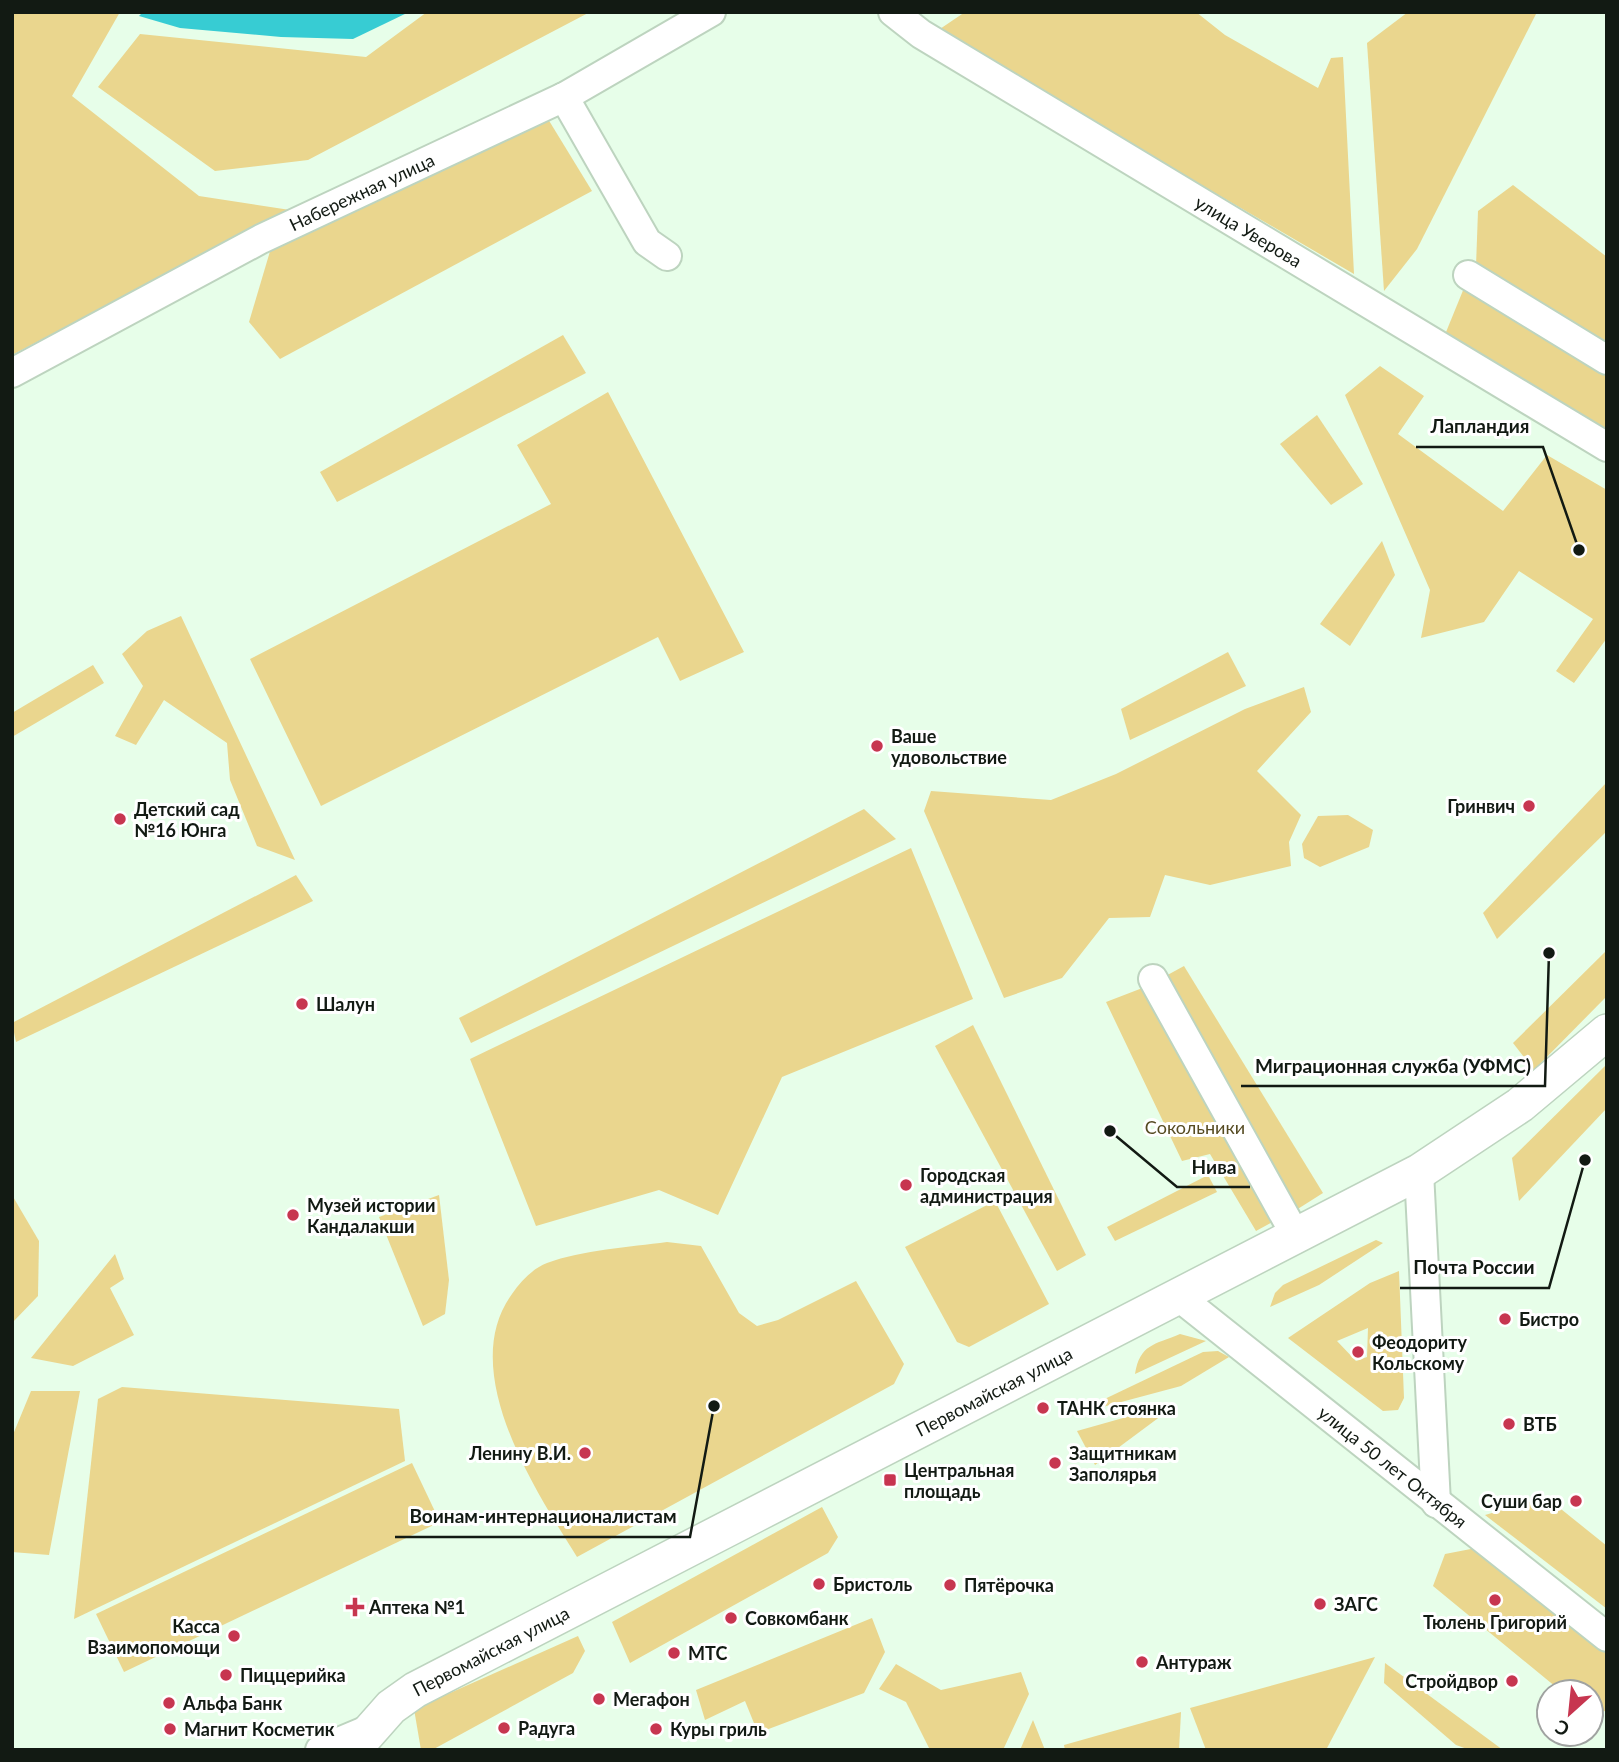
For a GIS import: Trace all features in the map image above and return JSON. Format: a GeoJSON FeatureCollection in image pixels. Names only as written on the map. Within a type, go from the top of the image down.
{"type":"FeatureCollection","features":[{"type":"Feature","properties":{"kind":"main road","name":"Первомайская улица"},"geometry":{"type":"LineString","coordinates":[[361,1739],[391,1707],[415,1690],[1419,1172],[1520,1105],[1607,1032]]}},
{"type":"Feature","properties":{"kind":"street","name":"Набережная улица"},"geometry":{"type":"LineString","coordinates":[[12,373],[261,239],[564,97],[711,12]]}},
{"type":"Feature","properties":{"kind":"street","name":"улица Уверова"},"geometry":{"type":"LineString","coordinates":[[893,12],[921,34],[1109,149],[1607,447]]}},
{"type":"Feature","properties":{"kind":"street"},"geometry":{"type":"LineString","coordinates":[[564,97],[648,243],[667,256]]}},
{"type":"Feature","properties":{"kind":"street"},"geometry":{"type":"LineString","coordinates":[[1468,275],[1607,360]]}},
{"type":"Feature","properties":{"kind":"street"},"geometry":{"type":"LineString","coordinates":[[1153,979],[1296,1236]]}},
{"type":"Feature","properties":{"kind":"street"},"geometry":{"type":"LineString","coordinates":[[1419,1172],[1436,1503]]}},
{"type":"Feature","properties":{"kind":"street","name":"улица 50 лет Октября"},"geometry":{"type":"LineString","coordinates":[[1179,1297],[1607,1637]]}},
{"type":"Feature","properties":{"kind":"street","name":"Первомайская улица"},"geometry":{"type":"LineString","coordinates":[[320,1750],[361,1739]]}},
{"type":"Feature","properties":{"kind":"green space"},"geometry":{"type":"Polygon","coordinates":[[[12,12],[120,12],[72,96],[199,196],[290,210],[12,355],[12,12]]]}},
{"type":"Feature","properties":{"kind":"green space"},"geometry":{"type":"Polygon","coordinates":[[[427,12],[590,12],[308,160],[215,171],[98,87],[140,34],[366,57],[427,12]]]}},
{"type":"Feature","properties":{"kind":"green space"},"geometry":{"type":"Polygon","coordinates":[[[965,12],[1196,12],[1225,35],[1318,88],[1331,58],[1343,57],[1354,274],[937,31],[965,12]]]}},
{"type":"Feature","properties":{"kind":"green space"},"geometry":{"type":"Polygon","coordinates":[[[1408,12],[1537,12],[1417,249],[1384,291],[1367,43],[1408,12]]]}},
{"type":"Feature","properties":{"kind":"green space"},"geometry":{"type":"Polygon","coordinates":[[[548,119],[592,191],[280,359],[249,322],[271,248],[548,119]]]}},
{"type":"Feature","properties":{"kind":"green space"},"geometry":{"type":"Polygon","coordinates":[[[1513,185],[1607,257],[1607,346],[1476,266],[1478,211],[1513,185]]]}},
{"type":"Feature","properties":{"kind":"green space"},"geometry":{"type":"Polygon","coordinates":[[[1464,288],[1607,375],[1607,431],[1444,337],[1464,288]]]}},
{"type":"Feature","properties":{"kind":"green space"},"geometry":{"type":"Polygon","coordinates":[[[563,335],[586,373],[337,502],[320,472],[563,335]]]}},
{"type":"Feature","properties":{"kind":"green space"},"geometry":{"type":"Polygon","coordinates":[[[1380,366],[1424,396],[1398,434],[1503,511],[1547,455],[1607,490],[1607,638],[1574,683],[1556,671],[1593,619],[1519,571],[1484,622],[1421,638],[1430,590],[1345,395],[1380,366]]]}},
{"type":"Feature","properties":{"kind":"green space"},"geometry":{"type":"Polygon","coordinates":[[[608,392],[744,652],[680,681],[658,637],[321,806],[250,659],[551,504],[517,445],[608,392]]]}},
{"type":"Feature","properties":{"kind":"green space"},"geometry":{"type":"Polygon","coordinates":[[[1317,415],[1363,484],[1331,505],[1280,444],[1317,415]]]}},
{"type":"Feature","properties":{"kind":"green space"},"geometry":{"type":"Polygon","coordinates":[[[1382,541],[1395,575],[1350,646],[1320,624],[1382,541]]]}},
{"type":"Feature","properties":{"kind":"green space"},"geometry":{"type":"Polygon","coordinates":[[[181,616],[295,860],[257,846],[230,780],[227,743],[164,700],[136,745],[115,736],[143,686],[122,654],[147,631],[181,616]]]}},
{"type":"Feature","properties":{"kind":"green space"},"geometry":{"type":"Polygon","coordinates":[[[1228,652],[1246,686],[1130,740],[1121,709],[1228,652]]]}},
{"type":"Feature","properties":{"kind":"green space"},"geometry":{"type":"Polygon","coordinates":[[[93,665],[104,683],[12,737],[12,713],[93,665]]]}},
{"type":"Feature","properties":{"kind":"green space"},"geometry":{"type":"Polygon","coordinates":[[[1304,687],[1311,712],[1257,771],[1301,815],[1289,842],[1291,866],[1210,885],[1165,875],[1150,917],[1109,918],[1062,978],[1004,998],[924,811],[931,791],[1051,800],[1116,774],[1245,709],[1304,687]]]}},
{"type":"Feature","properties":{"kind":"green space"},"geometry":{"type":"Polygon","coordinates":[[[1607,782],[1607,831],[1497,939],[1483,913],[1607,782]]]}},
{"type":"Feature","properties":{"kind":"green space"},"geometry":{"type":"Polygon","coordinates":[[[864,809],[896,839],[471,1043],[459,1018],[864,809]]]}},
{"type":"Feature","properties":{"kind":"green space"},"geometry":{"type":"Polygon","coordinates":[[[1348,815],[1373,830],[1369,847],[1320,867],[1304,858],[1302,844],[1318,816],[1348,815]]]}},
{"type":"Feature","properties":{"kind":"green space"},"geometry":{"type":"Polygon","coordinates":[[[911,848],[973,999],[782,1077],[718,1215],[659,1190],[536,1226],[470,1059],[911,848]]]}},
{"type":"Feature","properties":{"kind":"green space"},"geometry":{"type":"Polygon","coordinates":[[[296,875],[313,901],[16,1042],[12,1023],[296,875]]]}},
{"type":"Feature","properties":{"kind":"green space"},"geometry":{"type":"Polygon","coordinates":[[[1607,950],[1607,996],[1534,1070],[1513,1043],[1607,950]]]}},
{"type":"Feature","properties":{"kind":"green space","name":"Сокольники"},"geometry":{"type":"Polygon","coordinates":[[[1184,966],[1323,1193],[1293,1212],[1162,978],[1184,966]]]}},
{"type":"Feature","properties":{"kind":"green space","name":"Сокольники"},"geometry":{"type":"Polygon","coordinates":[[[1145,987],[1278,1219],[1256,1231],[1210,1154],[1182,1161],[1106,1002],[1145,987]]]}},
{"type":"Feature","properties":{"kind":"green space"},"geometry":{"type":"Polygon","coordinates":[[[973,1025],[1086,1255],[1057,1271],[935,1046],[973,1025]]]}},
{"type":"Feature","properties":{"kind":"green space"},"geometry":{"type":"Polygon","coordinates":[[[1607,1064],[1607,1108],[1519,1201],[1512,1158],[1607,1064]]]}},
{"type":"Feature","properties":{"kind":"green space"},"geometry":{"type":"Polygon","coordinates":[[[1208,1175],[1217,1192],[1115,1241],[1107,1227],[1208,1175]]]}},
{"type":"Feature","properties":{"kind":"green space"},"geometry":{"type":"Polygon","coordinates":[[[12,1195],[39,1241],[38,1296],[12,1323],[12,1195]]]}},
{"type":"Feature","properties":{"kind":"green space"},"geometry":{"type":"Polygon","coordinates":[[[439,1195],[449,1280],[445,1314],[423,1326],[379,1217],[439,1195]]]}},
{"type":"Feature","properties":{"kind":"green space"},"geometry":{"type":"Polygon","coordinates":[[[995,1201],[1049,1304],[969,1347],[957,1342],[905,1247],[995,1201]]]}},
{"type":"Feature","properties":{"kind":"green space"},"geometry":{"type":"Polygon","coordinates":[[[1376,1240],[1383,1243],[1319,1285],[1270,1307],[1275,1293],[1283,1285],[1376,1240]]]}},
{"type":"Feature","properties":{"kind":"green space"},"geometry":{"type":"Polygon","coordinates":[[[667,1242],[701,1246],[739,1313],[757,1326],[778,1320],[856,1281],[904,1364],[894,1384],[577,1557],[542,1499],[508,1430],[497,1394],[493,1358],[497,1325],[515,1289],[527,1276],[542,1266],[591,1252],[667,1242]]]}},
{"type":"Feature","properties":{"kind":"green space"},"geometry":{"type":"Polygon","coordinates":[[[115,1254],[124,1279],[110,1288],[134,1335],[73,1366],[31,1358],[115,1254]]]}},
{"type":"Feature","properties":{"kind":"green space"},"geometry":{"type":"Polygon","coordinates":[[[1399,1271],[1404,1398],[1398,1410],[1383,1411],[1288,1338],[1370,1283],[1399,1271]],[[1368,1328],[1337,1341],[1356,1361],[1367,1357],[1368,1328]]]}},
{"type":"Feature","properties":{"kind":"green space"},"geometry":{"type":"Polygon","coordinates":[[[1180,1334],[1206,1341],[1135,1374],[1140,1357],[1145,1351],[1180,1334]]]}},
{"type":"Feature","properties":{"kind":"green space"},"geometry":{"type":"Polygon","coordinates":[[[1218,1351],[1229,1357],[1181,1386],[1069,1416],[1203,1352],[1218,1351]]]}},
{"type":"Feature","properties":{"kind":"green space"},"geometry":{"type":"Polygon","coordinates":[[[122,1387],[399,1409],[405,1461],[74,1619],[98,1399],[122,1387]]]}},
{"type":"Feature","properties":{"kind":"green space"},"geometry":{"type":"Polygon","coordinates":[[[31,1391],[80,1391],[49,1555],[12,1552],[12,1437],[31,1391]]]}},
{"type":"Feature","properties":{"kind":"green space"},"geometry":{"type":"Polygon","coordinates":[[[1162,1407],[1165,1413],[1095,1465],[1077,1431],[1162,1407]]]}},
{"type":"Feature","properties":{"kind":"green space"},"geometry":{"type":"Polygon","coordinates":[[[412,1463],[440,1522],[124,1672],[96,1614],[412,1463]]]}},
{"type":"Feature","properties":{"kind":"green space"},"geometry":{"type":"Polygon","coordinates":[[[1546,1497],[1607,1546],[1607,1609],[1485,1515],[1546,1497]]]}},
{"type":"Feature","properties":{"kind":"green space"},"geometry":{"type":"Polygon","coordinates":[[[822,1507],[838,1537],[828,1553],[630,1663],[612,1622],[822,1507]]]}},
{"type":"Feature","properties":{"kind":"green space"},"geometry":{"type":"Polygon","coordinates":[[[1476,1548],[1607,1651],[1607,1711],[1605,1678],[1545,1678],[1433,1586],[1445,1554],[1476,1548]]]}},
{"type":"Feature","properties":{"kind":"green space"},"geometry":{"type":"Polygon","coordinates":[[[872,1618],[885,1652],[864,1693],[758,1733],[745,1701],[705,1720],[696,1690],[872,1618]]]}},
{"type":"Feature","properties":{"kind":"green space"},"geometry":{"type":"Polygon","coordinates":[[[578,1636],[585,1651],[573,1673],[432,1750],[421,1750],[414,1709],[578,1636]]]}},
{"type":"Feature","properties":{"kind":"green space"},"geometry":{"type":"Polygon","coordinates":[[[1375,1657],[1326,1750],[1206,1750],[1190,1708],[1375,1657]]]}},
{"type":"Feature","properties":{"kind":"green space"},"geometry":{"type":"Polygon","coordinates":[[[1385,1663],[1503,1750],[1470,1750],[1456,1745],[1384,1683],[1385,1663]]]}},
{"type":"Feature","properties":{"kind":"green space"},"geometry":{"type":"Polygon","coordinates":[[[896,1664],[941,1690],[1021,1672],[1029,1694],[1003,1750],[930,1750],[906,1702],[879,1689],[896,1664]]]}},
{"type":"Feature","properties":{"kind":"green space"},"geometry":{"type":"Polygon","coordinates":[[[1181,1712],[1179,1750],[1065,1750],[1064,1745],[1181,1712]]]}},
{"type":"Feature","properties":{"kind":"green space"},"geometry":{"type":"Polygon","coordinates":[[[1033,1720],[1045,1750],[1020,1750],[1033,1720]]]}},
{"type":"Feature","properties":{"kind":"water"},"geometry":{"type":"Polygon","coordinates":[[[143,12],[409,12],[353,39],[281,37],[180,28],[139,16],[143,12]]]}},
{"type":"Feature","properties":{"kind":"place","name":"Лапландия"},"geometry":{"type":"Point","coordinates":[1579,550]}},
{"type":"Feature","properties":{"kind":"place","name":"Ваше удовольствие"},"geometry":{"type":"Point","coordinates":[877,746]}},
{"type":"Feature","properties":{"kind":"place","name":"Гринвич"},"geometry":{"type":"Point","coordinates":[1529,806]}},
{"type":"Feature","properties":{"kind":"place","name":"Детский сад №16 Юнга"},"geometry":{"type":"Point","coordinates":[120,819]}},
{"type":"Feature","properties":{"kind":"place","name":"Миграционная служба (УФМС)"},"geometry":{"type":"Point","coordinates":[1549,953]}},
{"type":"Feature","properties":{"kind":"place","name":"Шалун"},"geometry":{"type":"Point","coordinates":[302,1004]}},
{"type":"Feature","properties":{"kind":"place","name":"Нива"},"geometry":{"type":"Point","coordinates":[1110,1131]}},
{"type":"Feature","properties":{"kind":"place","name":"Почта России"},"geometry":{"type":"Point","coordinates":[1585,1160]}},
{"type":"Feature","properties":{"kind":"place","name":"Городская администрация"},"geometry":{"type":"Point","coordinates":[906,1185]}},
{"type":"Feature","properties":{"kind":"place","name":"Музей истории Кандалакши"},"geometry":{"type":"Point","coordinates":[293,1215]}},
{"type":"Feature","properties":{"kind":"place","name":"Бистро"},"geometry":{"type":"Point","coordinates":[1505,1319]}},
{"type":"Feature","properties":{"kind":"place","name":"Феодориту Кольскому"},"geometry":{"type":"Point","coordinates":[1358,1352]}},
{"type":"Feature","properties":{"kind":"place","name":"Воинам-интернационалистам"},"geometry":{"type":"Point","coordinates":[714,1406]}},
{"type":"Feature","properties":{"kind":"place","name":"ТАНК стоянка"},"geometry":{"type":"Point","coordinates":[1043,1408]}},
{"type":"Feature","properties":{"kind":"place","name":"ВТБ"},"geometry":{"type":"Point","coordinates":[1509,1424]}},
{"type":"Feature","properties":{"kind":"place","name":"Ленину В.И."},"geometry":{"type":"Point","coordinates":[585,1453]}},
{"type":"Feature","properties":{"kind":"place","name":"Защитникам Заполярья"},"geometry":{"type":"Point","coordinates":[1055,1463]}},
{"type":"Feature","properties":{"kind":"place","name":"Центральная площадь"},"geometry":{"type":"Point","coordinates":[890,1480]}},
{"type":"Feature","properties":{"kind":"place","name":"Суши бар"},"geometry":{"type":"Point","coordinates":[1576,1501]}},
{"type":"Feature","properties":{"kind":"place","name":"Бристоль"},"geometry":{"type":"Point","coordinates":[819,1584]}},
{"type":"Feature","properties":{"kind":"place","name":"Пятёрочка"},"geometry":{"type":"Point","coordinates":[950,1585]}},
{"type":"Feature","properties":{"kind":"place","name":"Тюлень Григорий"},"geometry":{"type":"Point","coordinates":[1495,1600]}},
{"type":"Feature","properties":{"kind":"place","name":"ЗАГС"},"geometry":{"type":"Point","coordinates":[1320,1604]}},
{"type":"Feature","properties":{"kind":"place","name":"Аптека №1"},"geometry":{"type":"Point","coordinates":[355,1607]}},
{"type":"Feature","properties":{"kind":"place","name":"Совкомбанк"},"geometry":{"type":"Point","coordinates":[731,1618]}},
{"type":"Feature","properties":{"kind":"place","name":"Касса Взаимопомощи"},"geometry":{"type":"Point","coordinates":[234,1636]}},
{"type":"Feature","properties":{"kind":"place","name":"МТС"},"geometry":{"type":"Point","coordinates":[674,1653]}},
{"type":"Feature","properties":{"kind":"place","name":"Антураж"},"geometry":{"type":"Point","coordinates":[1142,1662]}},
{"type":"Feature","properties":{"kind":"place","name":"Пиццерийка"},"geometry":{"type":"Point","coordinates":[226,1675]}},
{"type":"Feature","properties":{"kind":"place","name":"Стройдвор"},"geometry":{"type":"Point","coordinates":[1512,1681]}},
{"type":"Feature","properties":{"kind":"place","name":"Мегафон"},"geometry":{"type":"Point","coordinates":[599,1699]}},
{"type":"Feature","properties":{"kind":"place","name":"Альфа Банк"},"geometry":{"type":"Point","coordinates":[169,1703]}},
{"type":"Feature","properties":{"kind":"place","name":"Радуга"},"geometry":{"type":"Point","coordinates":[504,1728]}},
{"type":"Feature","properties":{"kind":"place","name":"Магнит Косметик"},"geometry":{"type":"Point","coordinates":[170,1729]}},
{"type":"Feature","properties":{"kind":"place","name":"Куры гриль"},"geometry":{"type":"Point","coordinates":[656,1729]}}]}
